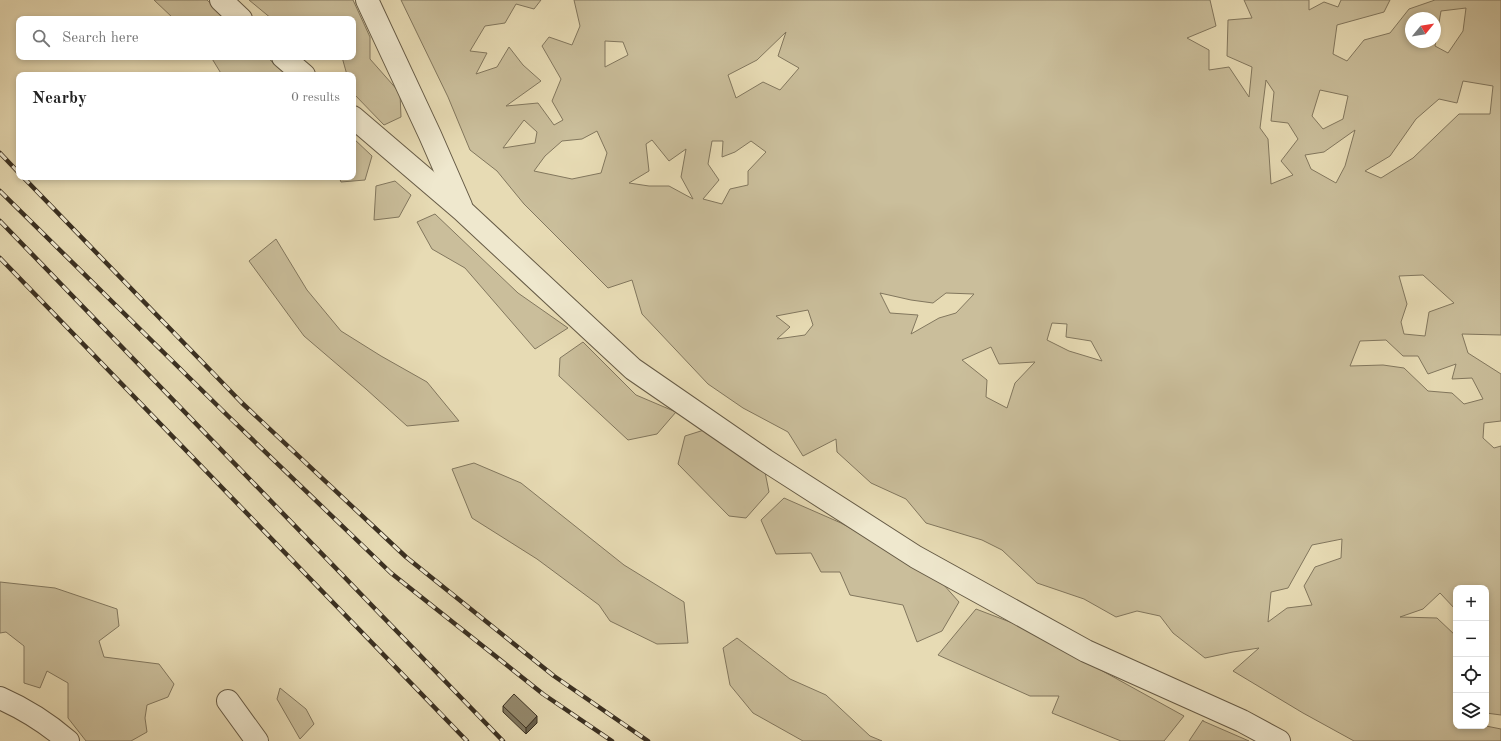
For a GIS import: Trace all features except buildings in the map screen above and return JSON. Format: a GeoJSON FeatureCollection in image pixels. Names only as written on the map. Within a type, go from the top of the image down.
{"type":"FeatureCollection","features":[{"type":"Feature","properties":{"kind":"lane"},"geometry":{"type":"LineString","coordinates":[[221,0],[237,16]]}},
{"type":"Feature","properties":{"kind":"lane"},"geometry":{"type":"LineString","coordinates":[[367,0],[430,135],[463,211]]}},
{"type":"Feature","properties":{"kind":"lane"},"geometry":{"type":"LineString","coordinates":[[286,60],[300,72]]}},
{"type":"Feature","properties":{"kind":"lane"},"geometry":{"type":"LineString","coordinates":[[356,120],[463,211],[633,370],[771,464],[916,557],[1086,651],[1242,721],[1279,741]]}},
{"type":"Feature","properties":{"kind":"lane"},"geometry":{"type":"LineString","coordinates":[[0,698],[22,708],[54,728],[68,741]]}},
{"type":"Feature","properties":{"kind":"lane"},"geometry":{"type":"LineString","coordinates":[[228,701],[257,741]]}},
{"type":"Feature","properties":{"kind":"shaded area"},"geometry":{"type":"Polygon","coordinates":[[[154,0],[207,0],[224,16],[171,16],[154,0]]]}},
{"type":"Feature","properties":{"kind":"shaded area"},"geometry":{"type":"Polygon","coordinates":[[[249,0],[353,0],[370,37],[370,59],[400,93],[401,117],[384,125],[356,96],[356,72],[346,72],[343,60],[356,60],[356,16],[268,16],[249,0]]]}},
{"type":"Feature","properties":{"kind":"shaded area"},"geometry":{"type":"Polygon","coordinates":[[[401,0],[541,0],[534,9],[516,4],[505,23],[485,26],[470,51],[487,53],[476,74],[497,67],[509,47],[523,65],[541,81],[506,106],[538,103],[554,125],[563,120],[552,101],[561,79],[542,46],[549,37],[572,45],[580,26],[574,0],[1210,0],[1216,26],[1187,38],[1209,50],[1209,70],[1229,67],[1249,97],[1252,67],[1227,56],[1228,20],[1252,18],[1244,0],[1309,0],[1309,10],[1324,2],[1338,7],[1341,0],[1390,0],[1384,12],[1337,25],[1333,54],[1347,61],[1364,40],[1390,33],[1405,14],[1405,48],[1439,48],[1448,53],[1463,31],[1466,8],[1441,12],[1407,12],[1409,9],[1435,0],[1501,0],[1501,335],[1462,334],[1468,353],[1501,374],[1501,421],[1484,423],[1483,438],[1494,448],[1501,446],[1501,715],[1489,713],[1489,585],[1453,585],[1453,607],[1440,593],[1423,609],[1400,617],[1437,618],[1453,633],[1453,729],[1489,729],[1489,727],[1501,729],[1501,741],[1354,741],[1303,713],[1233,671],[1259,648],[1205,658],[1173,633],[1160,616],[1137,611],[1116,617],[1084,599],[1037,583],[1002,550],[982,540],[926,523],[906,499],[871,483],[837,452],[836,439],[803,456],[788,432],[743,408],[708,384],[642,314],[632,280],[608,288],[524,204],[497,171],[470,150],[448,97],[401,0]],[[786,32],[757,60],[728,75],[736,98],[763,82],[780,90],[799,68],[778,56],[786,32]],[[605,41],[605,67],[628,55],[623,42],[605,41]],[[1266,80],[1260,128],[1268,139],[1271,184],[1293,175],[1281,161],[1298,139],[1288,123],[1271,121],[1274,92],[1266,80]],[[1463,81],[1457,103],[1439,99],[1416,119],[1390,156],[1365,171],[1381,178],[1413,158],[1459,114],[1490,114],[1493,86],[1463,81]],[[1320,90],[1312,116],[1323,129],[1343,119],[1348,96],[1320,90]],[[524,120],[503,148],[535,143],[537,132],[524,120]],[[1355,130],[1324,152],[1305,155],[1311,169],[1336,183],[1345,166],[1355,130]],[[597,131],[582,139],[562,141],[545,156],[534,171],[572,179],[601,173],[607,153],[597,131]],[[652,140],[646,144],[649,171],[629,183],[649,186],[669,186],[693,199],[681,177],[686,149],[669,161],[652,140]],[[712,141],[708,164],[719,180],[703,199],[722,204],[730,189],[748,185],[748,171],[766,152],[751,141],[735,152],[722,157],[723,141],[712,141]],[[1423,275],[1399,276],[1407,304],[1401,322],[1404,334],[1425,336],[1429,312],[1454,303],[1423,275]],[[880,293],[890,313],[918,315],[911,334],[939,318],[956,313],[974,294],[946,293],[933,303],[880,293]],[[808,310],[776,316],[790,327],[777,339],[805,335],[813,325],[808,310]],[[1052,323],[1047,340],[1069,351],[1102,361],[1091,341],[1066,337],[1067,324],[1052,323]],[[1386,340],[1360,341],[1350,366],[1383,365],[1404,368],[1428,391],[1452,393],[1464,404],[1483,399],[1472,378],[1452,379],[1456,364],[1428,374],[1418,356],[1403,356],[1386,340]],[[991,347],[962,360],[987,380],[986,397],[1007,408],[1015,383],[1035,362],[999,364],[991,347]],[[1342,539],[1312,545],[1288,588],[1271,592],[1268,622],[1287,608],[1312,605],[1304,586],[1315,567],[1341,558],[1342,539]]]}},
{"type":"Feature","properties":{"kind":"shaded area"},"geometry":{"type":"Polygon","coordinates":[[[213,60],[270,60],[283,72],[220,72],[213,60]]]}},
{"type":"Feature","properties":{"kind":"shaded area"},"geometry":{"type":"Polygon","coordinates":[[[356,141],[372,156],[365,180],[341,182],[340,180],[356,180],[356,141]]]}},
{"type":"Feature","properties":{"kind":"shaded area"},"geometry":{"type":"Polygon","coordinates":[[[395,181],[411,195],[399,217],[374,220],[376,186],[395,181]]]}},
{"type":"Feature","properties":{"kind":"shaded area"},"geometry":{"type":"Polygon","coordinates":[[[435,214],[518,293],[568,328],[535,349],[465,268],[432,249],[417,222],[435,214]]]}},
{"type":"Feature","properties":{"kind":"shaded area"},"geometry":{"type":"Polygon","coordinates":[[[276,239],[307,290],[341,331],[427,382],[459,421],[407,426],[304,336],[249,261],[276,239]]]}},
{"type":"Feature","properties":{"kind":"shaded area"},"geometry":{"type":"Polygon","coordinates":[[[583,342],[636,395],[676,412],[657,434],[628,440],[559,376],[560,358],[583,342]]]}},
{"type":"Feature","properties":{"kind":"shaded area"},"geometry":{"type":"Polygon","coordinates":[[[704,430],[765,472],[769,492],[746,518],[729,516],[678,464],[685,436],[704,430]]]}},
{"type":"Feature","properties":{"kind":"shaded area"},"geometry":{"type":"Polygon","coordinates":[[[474,463],[521,483],[624,565],[684,602],[688,643],[657,644],[610,621],[599,605],[537,559],[472,518],[452,469],[474,463]]]}},
{"type":"Feature","properties":{"kind":"shaded area"},"geometry":{"type":"Polygon","coordinates":[[[784,498],[841,523],[935,575],[959,602],[942,631],[917,642],[903,605],[850,595],[840,572],[821,572],[811,553],[776,554],[761,520],[784,498]]]}},
{"type":"Feature","properties":{"kind":"shaded area"},"geometry":{"type":"Polygon","coordinates":[[[0,582],[55,588],[117,609],[119,626],[99,641],[104,657],[159,664],[174,684],[168,697],[147,705],[145,718],[147,732],[131,741],[86,741],[68,718],[68,683],[47,671],[40,688],[24,683],[24,646],[6,632],[0,633],[0,582]]]}},
{"type":"Feature","properties":{"kind":"shaded area"},"geometry":{"type":"Polygon","coordinates":[[[976,609],[1023,627],[1184,716],[1164,741],[1121,741],[1052,713],[1059,696],[1030,696],[938,655],[976,609]]]}},
{"type":"Feature","properties":{"kind":"shaded area"},"geometry":{"type":"Polygon","coordinates":[[[737,638],[790,679],[826,695],[870,736],[882,741],[803,741],[753,713],[730,685],[723,648],[737,638]]]}},
{"type":"Feature","properties":{"kind":"shaded area"},"geometry":{"type":"Polygon","coordinates":[[[280,688],[306,709],[314,724],[300,739],[277,699],[280,688]]]}},
{"type":"Feature","properties":{"kind":"shaded area"},"geometry":{"type":"Polygon","coordinates":[[[1203,721],[1249,741],[1189,741],[1203,721]]]}},
{"type":"Feature","properties":{"kind":"railway"},"geometry":{"type":"LineString","coordinates":[[0,153],[16,170]]}},
{"type":"Feature","properties":{"kind":"railway"},"geometry":{"type":"LineString","coordinates":[[26,180],[242,403],[406,557],[554,676],[648,741]]}},
{"type":"Feature","properties":{"kind":"railway"},"geometry":{"type":"LineString","coordinates":[[0,191],[228,416],[391,573],[543,694],[612,741]]}},
{"type":"Feature","properties":{"kind":"railway"},"geometry":{"type":"LineString","coordinates":[[0,221],[503,741]]}},
{"type":"Feature","properties":{"kind":"railway"},"geometry":{"type":"LineString","coordinates":[[0,258],[467,741]]}}]}
